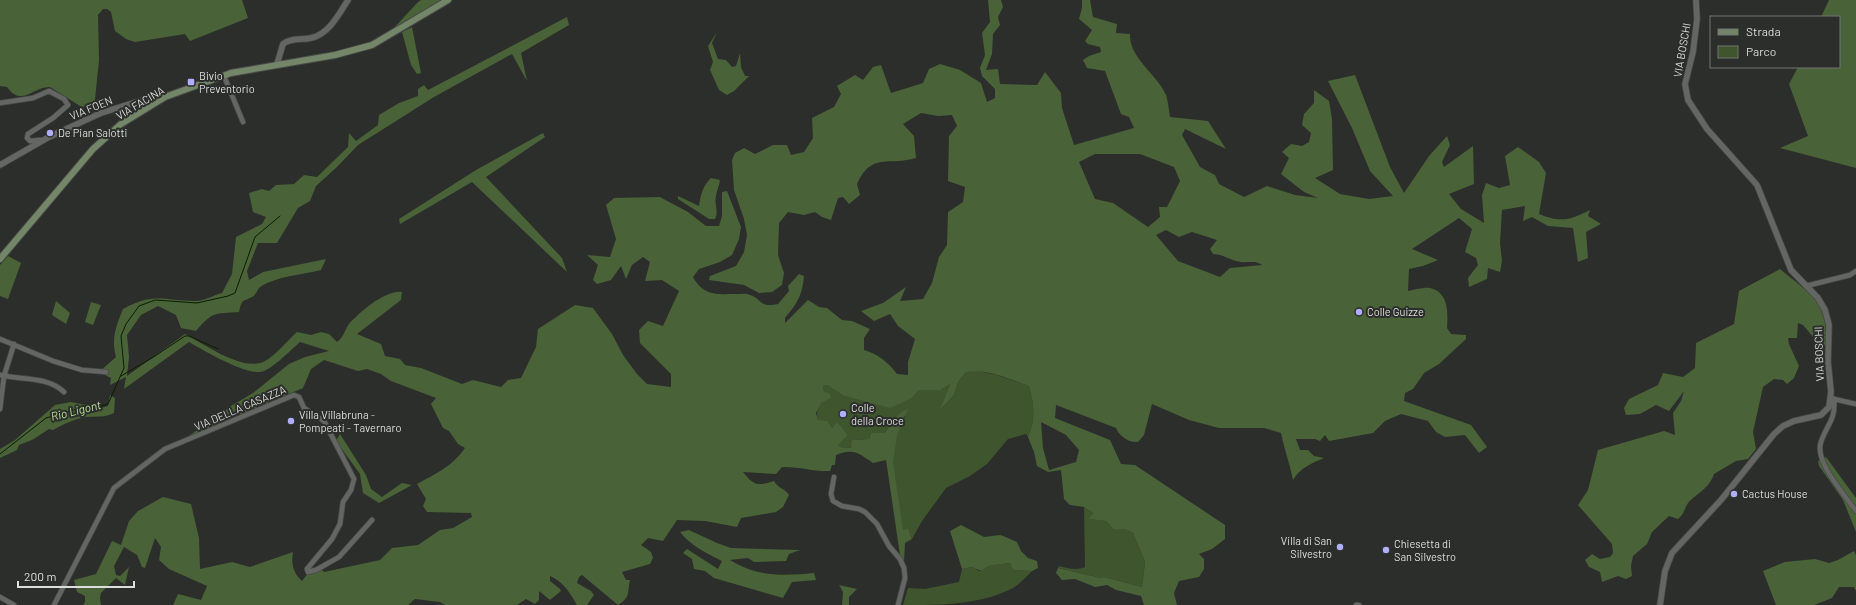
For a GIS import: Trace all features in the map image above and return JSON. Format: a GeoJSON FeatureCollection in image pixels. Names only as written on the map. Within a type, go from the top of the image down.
{"type":"FeatureCollection","features":[{"type":"Feature","properties":{"kind":"main road","name":"VIA FACINA"},"geometry":{"type":"LineString","coordinates":[[0,259],[93,149],[121,124],[166,97],[224,76],[277,64],[343,53],[372,45],[448,0]]}},
{"type":"Feature","properties":{"kind":"street"},"geometry":{"type":"LineString","coordinates":[[277,64],[283,44],[312,38],[324,33],[330,27],[348,0]]}},
{"type":"Feature","properties":{"kind":"street","name":"VIA BOSCHI"},"geometry":{"type":"LineString","coordinates":[[1660,605],[1665,570],[1672,553],[1721,500],[1774,434],[1783,426],[1794,421],[1809,419],[1826,413],[1833,398],[1828,362],[1829,325],[1825,310],[1818,298],[1791,270],[1757,185],[1706,129],[1688,100],[1685,84],[1693,52],[1697,19],[1696,0]]}},
{"type":"Feature","properties":{"kind":"street"},"geometry":{"type":"LineString","coordinates":[[224,76],[243,122]]}},
{"type":"Feature","properties":{"kind":"street","name":"VIA FOEN"},"geometry":{"type":"LineString","coordinates":[[0,103],[33,98],[49,91],[64,99],[68,104],[53,118],[30,132],[27,138],[34,142],[49,138]]}},
{"type":"Feature","properties":{"kind":"street","name":"VIA FOEN"},"geometry":{"type":"LineString","coordinates":[[0,165],[49,138],[100,113],[159,95],[166,97]]}},
{"type":"Feature","properties":{"kind":"street"},"geometry":{"type":"LineString","coordinates":[[1806,286],[1850,275],[1856,271]]}},
{"type":"Feature","properties":{"kind":"street"},"geometry":{"type":"LineString","coordinates":[[0,339],[53,361],[82,370],[106,372]]}},
{"type":"Feature","properties":{"kind":"street"},"geometry":{"type":"LineString","coordinates":[[0,409],[2,376],[14,344]]}},
{"type":"Feature","properties":{"kind":"street"},"geometry":{"type":"LineString","coordinates":[[2,376],[34,378],[60,388],[64,392]]}},
{"type":"Feature","properties":{"kind":"street","name":"VIA DELLA CASAZZA"},"geometry":{"type":"LineString","coordinates":[[54,605],[114,488],[165,449],[294,394],[299,397],[304,408],[324,421],[354,479],[351,490],[343,502],[340,524],[332,539],[307,569],[308,572],[316,570],[339,557],[372,520]]}},
{"type":"Feature","properties":{"kind":"street"},"geometry":{"type":"LineString","coordinates":[[1856,404],[1833,398],[1833,418],[1820,443],[1820,453],[1824,466],[1856,511]]}},
{"type":"Feature","properties":{"kind":"street"},"geometry":{"type":"LineString","coordinates":[[834,477],[831,494],[833,501],[842,506],[859,509],[865,512],[876,524],[889,546],[900,559],[904,568],[905,578],[898,605]]}},
{"type":"Feature","properties":{"kind":"street"},"geometry":{"type":"LineString","coordinates":[[0,597],[14,605]]}},
{"type":"Feature","properties":{"kind":"green space"},"geometry":{"type":"Polygon","coordinates":[[[0,0],[242,0],[248,18],[190,41],[185,34],[135,42],[126,39],[115,31],[111,12],[107,9],[103,9],[98,15],[99,60],[94,109],[80,106],[50,87],[23,96],[18,96],[12,93],[7,87],[0,86],[0,0]]]}},
{"type":"Feature","properties":{"kind":"green space"},"geometry":{"type":"Polygon","coordinates":[[[421,0],[443,0],[391,31],[418,2],[421,0]]]}},
{"type":"Feature","properties":{"kind":"green space"},"geometry":{"type":"Polygon","coordinates":[[[988,0],[1001,0],[1003,7],[998,17],[1000,25],[993,34],[992,54],[986,70],[998,69],[1000,84],[1037,85],[1045,72],[1061,93],[1062,108],[1074,145],[1134,128],[1129,117],[1121,114],[1105,71],[1087,68],[1083,60],[1089,56],[1101,52],[1100,47],[1088,44],[1085,41],[1092,30],[1079,19],[1082,8],[1082,0],[1090,0],[1093,17],[1117,24],[1116,33],[1130,34],[1134,51],[1162,87],[1166,95],[1170,117],[1208,121],[1226,149],[1185,129],[1182,135],[1200,167],[1215,175],[1219,184],[1244,197],[1267,186],[1295,195],[1318,198],[1304,192],[1281,174],[1289,158],[1282,152],[1291,144],[1302,146],[1309,142],[1311,133],[1302,125],[1304,114],[1314,103],[1314,90],[1329,101],[1332,119],[1333,170],[1315,178],[1340,194],[1369,199],[1393,196],[1370,171],[1352,128],[1328,81],[1355,75],[1390,167],[1404,193],[1429,156],[1447,136],[1450,145],[1442,162],[1444,167],[1473,146],[1474,184],[1449,194],[1461,209],[1484,223],[1482,195],[1486,183],[1499,188],[1510,185],[1505,156],[1518,147],[1539,162],[1546,173],[1539,214],[1553,219],[1565,219],[1577,216],[1590,210],[1588,216],[1601,224],[1586,232],[1588,258],[1578,262],[1573,228],[1548,226],[1532,217],[1523,221],[1525,206],[1502,210],[1500,243],[1502,261],[1500,272],[1488,268],[1487,279],[1469,287],[1468,278],[1478,265],[1476,258],[1465,252],[1472,229],[1459,218],[1412,249],[1438,260],[1423,266],[1409,269],[1408,291],[1430,288],[1441,294],[1446,304],[1447,328],[1451,334],[1466,335],[1466,339],[1439,364],[1424,373],[1413,389],[1405,393],[1404,401],[1471,425],[1487,447],[1479,453],[1465,435],[1445,437],[1436,432],[1428,421],[1401,414],[1385,421],[1373,433],[1329,441],[1325,435],[1320,441],[1315,439],[1296,439],[1300,450],[1308,450],[1314,456],[1324,458],[1303,469],[1293,480],[1281,433],[1264,428],[1219,428],[1189,420],[1152,404],[1144,435],[1138,442],[1135,442],[1119,434],[1116,428],[1056,405],[1055,418],[1110,440],[1121,464],[1135,465],[1225,525],[1225,539],[1212,549],[1199,554],[1204,559],[1204,569],[1199,577],[1179,581],[1174,593],[1177,605],[1144,605],[1141,596],[1116,590],[1107,585],[1095,587],[1075,579],[1062,580],[1056,573],[1058,568],[1101,578],[1108,578],[1142,587],[1145,562],[1133,533],[1124,529],[1113,529],[1106,521],[1089,519],[1093,513],[1084,507],[1070,505],[1064,499],[1061,470],[1048,472],[1037,466],[1034,452],[1028,437],[1033,418],[1032,399],[1029,386],[1006,377],[990,373],[974,371],[966,372],[958,382],[954,395],[940,410],[950,384],[941,390],[919,390],[912,398],[890,408],[842,395],[827,385],[823,386],[824,392],[829,393],[831,398],[821,403],[816,413],[818,420],[827,421],[832,428],[837,422],[848,435],[838,445],[840,447],[851,448],[852,440],[869,439],[871,433],[885,433],[897,416],[908,409],[897,436],[893,462],[903,530],[908,528],[912,539],[905,543],[904,562],[900,555],[886,460],[873,463],[859,454],[847,452],[836,455],[835,465],[832,465],[830,471],[782,467],[776,474],[743,472],[750,480],[757,484],[764,484],[774,481],[777,486],[786,491],[789,495],[783,507],[776,512],[741,518],[737,527],[705,521],[677,520],[663,541],[648,538],[641,545],[651,552],[653,558],[650,564],[622,572],[626,580],[630,580],[627,597],[618,605],[582,575],[579,577],[577,583],[591,591],[594,595],[587,605],[577,605],[563,585],[555,578],[550,576],[550,581],[561,591],[550,600],[539,591],[539,600],[535,604],[526,599],[517,605],[445,605],[440,602],[415,599],[408,605],[173,605],[178,594],[201,600],[207,586],[169,569],[159,560],[161,547],[155,538],[145,568],[142,567],[137,555],[124,547],[114,566],[116,575],[120,576],[129,567],[125,585],[116,578],[101,593],[101,605],[83,605],[85,602],[85,596],[77,592],[74,580],[96,574],[112,541],[121,545],[129,521],[138,511],[163,497],[191,504],[199,538],[200,569],[232,562],[250,567],[293,552],[293,568],[302,581],[311,569],[320,568],[324,572],[380,560],[392,548],[418,545],[440,530],[453,528],[472,517],[471,513],[427,512],[423,506],[426,499],[417,484],[449,465],[465,448],[458,444],[449,431],[443,428],[431,404],[436,398],[391,381],[381,374],[367,369],[358,371],[324,360],[311,369],[303,388],[186,438],[231,406],[253,393],[289,364],[305,357],[329,351],[300,342],[273,366],[264,371],[257,372],[248,371],[226,362],[189,342],[124,389],[126,377],[110,385],[111,378],[99,372],[116,357],[114,338],[118,321],[123,309],[151,299],[199,301],[222,293],[232,274],[236,237],[262,224],[266,217],[253,212],[249,193],[262,189],[269,191],[276,185],[294,184],[304,175],[317,177],[348,147],[349,133],[356,141],[378,125],[379,115],[399,103],[418,96],[418,89],[424,85],[428,90],[567,17],[569,25],[521,53],[527,81],[512,54],[434,97],[358,145],[316,186],[310,201],[298,208],[277,243],[258,243],[247,271],[249,280],[263,272],[326,259],[321,270],[281,278],[267,283],[260,287],[253,296],[243,302],[239,312],[214,315],[206,320],[196,331],[181,328],[176,315],[158,306],[141,315],[127,335],[129,357],[127,376],[185,334],[224,356],[246,363],[256,364],[265,361],[277,352],[297,332],[311,335],[321,332],[329,334],[337,342],[343,336],[349,324],[366,308],[388,294],[402,292],[401,300],[357,334],[381,344],[385,356],[400,359],[405,365],[421,368],[462,384],[473,380],[501,387],[508,380],[521,378],[536,347],[538,329],[575,305],[593,308],[612,334],[623,355],[637,374],[647,384],[671,387],[671,374],[640,343],[639,330],[648,321],[663,326],[679,291],[662,280],[645,281],[650,262],[643,257],[632,265],[626,279],[621,266],[611,280],[597,284],[593,280],[598,265],[587,255],[610,257],[616,239],[606,205],[614,198],[660,197],[688,212],[706,226],[719,226],[722,216],[722,192],[727,191],[741,227],[739,239],[732,255],[720,262],[699,269],[693,277],[697,283],[702,288],[712,293],[747,294],[764,304],[772,305],[778,304],[789,291],[788,286],[799,274],[804,276],[801,294],[785,318],[785,323],[808,300],[819,307],[827,308],[842,320],[852,321],[870,329],[864,338],[864,350],[882,359],[897,374],[908,375],[908,362],[915,339],[898,326],[890,314],[874,321],[861,311],[883,303],[906,287],[900,301],[923,299],[932,283],[939,257],[947,245],[948,212],[963,202],[965,187],[948,181],[949,136],[957,126],[952,115],[938,116],[921,113],[903,124],[914,136],[916,158],[882,162],[868,168],[862,174],[857,184],[860,195],[849,204],[843,197],[838,198],[831,220],[822,217],[815,212],[804,215],[788,212],[779,223],[778,255],[784,273],[782,285],[772,292],[759,293],[744,285],[709,280],[710,276],[736,266],[744,252],[747,235],[744,219],[734,190],[732,160],[735,153],[744,148],[755,154],[773,145],[787,145],[791,155],[804,152],[813,138],[812,118],[834,107],[841,94],[837,86],[855,75],[863,80],[873,67],[881,65],[891,93],[923,83],[929,69],[940,64],[960,70],[981,83],[987,102],[995,98],[995,89],[982,76],[980,68],[985,55],[982,33],[990,22],[988,0]],[[1095,154],[1079,162],[1095,199],[1113,203],[1148,227],[1160,217],[1159,207],[1167,207],[1180,181],[1174,167],[1140,154],[1095,154]],[[1166,230],[1156,235],[1178,261],[1220,277],[1230,268],[1262,265],[1254,262],[1237,261],[1213,254],[1210,249],[1217,240],[1192,232],[1179,237],[1166,230]],[[1041,422],[1043,448],[1049,470],[1076,462],[1079,450],[1066,435],[1041,422]]]}},
{"type":"Feature","properties":{"kind":"green space"},"geometry":{"type":"Polygon","coordinates":[[[1829,0],[1856,0],[1856,168],[1780,148],[1808,136],[1789,84],[1797,68],[1840,68],[1840,16],[1821,16],[1829,0]]]}},
{"type":"Feature","properties":{"kind":"green space"},"geometry":{"type":"Polygon","coordinates":[[[412,27],[421,73],[417,74],[411,65],[402,32],[412,27]]]}},
{"type":"Feature","properties":{"kind":"green space"},"geometry":{"type":"Polygon","coordinates":[[[717,32],[712,43],[718,59],[726,60],[732,67],[736,66],[740,53],[741,67],[745,76],[749,76],[734,91],[727,95],[719,90],[710,70],[713,62],[708,46],[717,32]]]}},
{"type":"Feature","properties":{"kind":"green space"},"geometry":{"type":"Polygon","coordinates":[[[543,133],[545,137],[486,177],[562,258],[567,272],[472,182],[400,224],[399,219],[476,170],[543,133]]]}},
{"type":"Feature","properties":{"kind":"green space"},"geometry":{"type":"Polygon","coordinates":[[[711,178],[720,180],[716,194],[717,213],[715,219],[709,219],[678,199],[678,196],[699,206],[702,191],[711,178]]]}},
{"type":"Feature","properties":{"kind":"green space"},"geometry":{"type":"Polygon","coordinates":[[[8,256],[21,263],[8,299],[0,296],[0,265],[8,256]]]}},
{"type":"Feature","properties":{"kind":"green space"},"geometry":{"type":"Polygon","coordinates":[[[1780,269],[1802,286],[1816,301],[1821,309],[1824,318],[1827,346],[1814,344],[1814,338],[1803,325],[1798,323],[1797,338],[1788,338],[1789,344],[1799,366],[1794,378],[1787,384],[1783,380],[1774,379],[1763,387],[1753,432],[1756,449],[1748,459],[1736,461],[1714,474],[1706,487],[1688,503],[1678,519],[1669,516],[1652,532],[1647,544],[1633,556],[1631,566],[1632,576],[1626,579],[1618,576],[1602,582],[1600,572],[1589,567],[1585,560],[1592,554],[1600,559],[1610,557],[1613,553],[1612,544],[1578,505],[1588,490],[1598,450],[1664,431],[1675,435],[1673,413],[1681,401],[1684,391],[1669,411],[1656,405],[1640,414],[1626,415],[1624,408],[1629,399],[1658,385],[1663,373],[1683,377],[1695,368],[1696,343],[1734,324],[1739,291],[1780,269]]]}},
{"type":"Feature","properties":{"kind":"green space"},"geometry":{"type":"Polygon","coordinates":[[[56,301],[70,313],[66,324],[52,315],[56,301]]]}},
{"type":"Feature","properties":{"kind":"green space"},"geometry":{"type":"Polygon","coordinates":[[[91,302],[101,305],[93,325],[85,322],[91,302]]]}},
{"type":"Feature","properties":{"kind":"green space"},"geometry":{"type":"Polygon","coordinates":[[[975,370],[997,375],[1029,386],[1033,412],[1031,430],[1028,437],[1026,434],[1008,439],[987,464],[970,476],[946,488],[922,521],[912,539],[908,528],[903,531],[893,471],[896,438],[906,416],[891,423],[885,433],[871,433],[869,439],[852,440],[852,448],[840,447],[837,445],[848,435],[837,423],[832,428],[818,420],[817,415],[823,395],[823,386],[827,385],[842,395],[912,398],[919,390],[941,390],[950,384],[941,409],[954,395],[958,382],[966,372],[975,370]]]}},
{"type":"Feature","properties":{"kind":"green space"},"geometry":{"type":"Polygon","coordinates":[[[110,395],[115,398],[114,413],[111,415],[86,417],[69,422],[53,430],[49,429],[32,440],[19,445],[17,450],[0,458],[0,449],[15,440],[55,405],[71,402],[101,408],[108,406],[110,395]]]}},
{"type":"Feature","properties":{"kind":"green space"},"geometry":{"type":"Polygon","coordinates":[[[340,434],[366,475],[371,489],[382,497],[402,483],[412,485],[379,503],[363,493],[360,474],[336,441],[340,434]]]}},
{"type":"Feature","properties":{"kind":"green space"},"geometry":{"type":"Polygon","coordinates":[[[1826,457],[1856,498],[1856,532],[1843,500],[1819,466],[1818,461],[1826,457]]]}},
{"type":"Feature","properties":{"kind":"green space"},"geometry":{"type":"Polygon","coordinates":[[[1084,507],[1093,513],[1090,519],[1106,521],[1113,529],[1124,529],[1133,533],[1145,562],[1142,587],[1108,578],[1101,578],[1058,568],[1059,566],[1075,569],[1085,567],[1084,507]]]}},
{"type":"Feature","properties":{"kind":"green space"},"geometry":{"type":"Polygon","coordinates":[[[961,525],[984,537],[1000,535],[1017,542],[1021,551],[1028,558],[1037,561],[1038,568],[1032,571],[1013,570],[1010,563],[993,565],[981,570],[972,567],[962,569],[950,531],[961,525]]]}},
{"type":"Feature","properties":{"kind":"green space"},"geometry":{"type":"Polygon","coordinates":[[[689,530],[731,548],[800,550],[789,554],[786,561],[754,562],[748,558],[730,560],[751,570],[771,574],[792,575],[814,573],[816,580],[792,582],[783,598],[714,578],[705,571],[694,569],[692,559],[683,553],[687,549],[718,569],[722,561],[694,545],[680,532],[689,530]]]}},
{"type":"Feature","properties":{"kind":"green space"},"geometry":{"type":"Polygon","coordinates":[[[1854,551],[1856,555],[1856,591],[1854,587],[1839,587],[1832,598],[1814,605],[1776,605],[1763,571],[1785,562],[1815,559],[1829,563],[1854,551]]]}},
{"type":"Feature","properties":{"kind":"green space"},"geometry":{"type":"Polygon","coordinates":[[[1011,563],[1013,570],[1032,571],[1017,585],[999,594],[958,603],[903,605],[908,588],[925,589],[959,582],[962,569],[972,567],[979,571],[991,565],[1011,563]]]}},
{"type":"Feature","properties":{"kind":"green space"},"geometry":{"type":"Polygon","coordinates":[[[839,585],[857,589],[849,597],[849,605],[842,605],[843,592],[839,585]]]}},
{"type":"Feature","properties":{"kind":"waterway","name":"Rio Ligont"},"geometry":{"type":"LineString","coordinates":[[0,454],[46,418],[84,407],[102,406],[108,404],[124,368],[121,336],[126,324],[139,306],[155,300],[197,303],[235,293],[255,237],[280,216]]}},
{"type":"Feature","properties":{"kind":"waterway"},"geometry":{"type":"LineString","coordinates":[[121,376],[185,336],[189,336],[218,349]]}},
{"type":"Feature","properties":{"kind":"place","name":"Bivio Preventorio"},"geometry":{"type":"Point","coordinates":[191,82]}},
{"type":"Feature","properties":{"kind":"place","name":"De Pian Salotti"},"geometry":{"type":"Point","coordinates":[50,133]}},
{"type":"Feature","properties":{"kind":"place","name":"Colle Guizze"},"geometry":{"type":"Point","coordinates":[1359,312]}},
{"type":"Feature","properties":{"kind":"place","name":"Colle della Croce"},"geometry":{"type":"Point","coordinates":[843,414]}},
{"type":"Feature","properties":{"kind":"place","name":"Villa Villabruna - Pompeati - Tavernaro"},"geometry":{"type":"Point","coordinates":[291,421]}},
{"type":"Feature","properties":{"kind":"place","name":"Cactus House"},"geometry":{"type":"Point","coordinates":[1734,494]}},
{"type":"Feature","properties":{"kind":"place","name":"Villa di San Silvestro"},"geometry":{"type":"Point","coordinates":[1340,547]}},
{"type":"Feature","properties":{"kind":"place","name":"Chiesetta di San Silvestro"},"geometry":{"type":"Point","coordinates":[1386,550]}}]}
